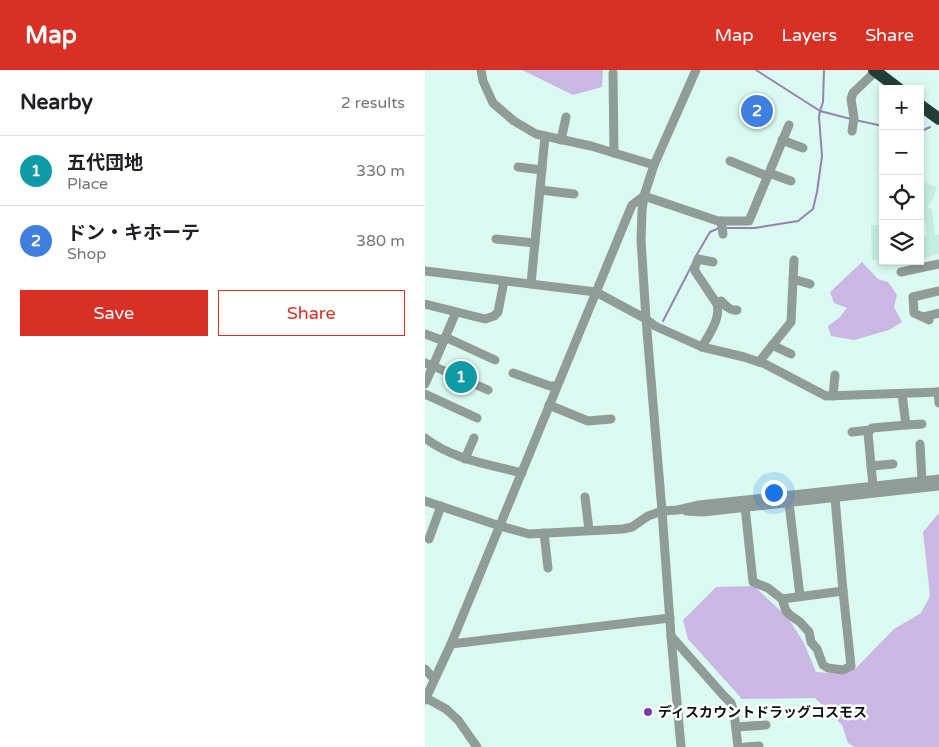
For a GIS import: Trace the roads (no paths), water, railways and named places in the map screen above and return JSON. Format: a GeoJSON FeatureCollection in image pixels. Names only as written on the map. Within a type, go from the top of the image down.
{"type":"FeatureCollection","features":[{"type":"Feature","properties":{"kind":"highway"},"geometry":{"type":"LineString","coordinates":[[875,70],[894,85]]}},
{"type":"Feature","properties":{"kind":"highway"},"geometry":{"type":"LineString","coordinates":[[924,107],[939,119]]}},
{"type":"Feature","properties":{"kind":"street"},"geometry":{"type":"LineString","coordinates":[[481,70],[483,81],[493,103],[514,121],[536,134],[591,146],[654,165]]}},
{"type":"Feature","properties":{"kind":"street"},"geometry":{"type":"LineString","coordinates":[[681,747],[646,319],[641,211],[654,165],[696,70]]}},
{"type":"Feature","properties":{"kind":"street"},"geometry":{"type":"LineString","coordinates":[[854,124],[851,99],[853,93],[875,70]]}},
{"type":"Feature","properties":{"kind":"street"},"geometry":{"type":"LineString","coordinates":[[613,73],[614,154]]}},
{"type":"Feature","properties":{"kind":"street"},"geometry":{"type":"LineString","coordinates":[[561,140],[566,117]]}},
{"type":"Feature","properties":{"kind":"street"},"geometry":{"type":"LineString","coordinates":[[644,196],[722,228],[749,221],[789,125]]}},
{"type":"Feature","properties":{"kind":"street"},"geometry":{"type":"LineString","coordinates":[[531,284],[545,136]]}},
{"type":"Feature","properties":{"kind":"street"},"geometry":{"type":"LineString","coordinates":[[782,140],[803,148]]}},
{"type":"Feature","properties":{"kind":"street"},"geometry":{"type":"LineString","coordinates":[[730,161],[791,181]]}},
{"type":"Feature","properties":{"kind":"street"},"geometry":{"type":"LineString","coordinates":[[518,167],[542,170]]}},
{"type":"Feature","properties":{"kind":"street"},"geometry":{"type":"LineString","coordinates":[[540,190],[574,194]]}},
{"type":"Feature","properties":{"kind":"street"},"geometry":{"type":"LineString","coordinates":[[477,747],[458,720],[446,710],[425,699],[451,644],[632,205],[644,196]]}},
{"type":"Feature","properties":{"kind":"street"},"geometry":{"type":"LineString","coordinates":[[496,239],[535,243]]}},
{"type":"Feature","properties":{"kind":"street"},"geometry":{"type":"LineString","coordinates":[[713,262],[699,259],[695,272],[730,310],[737,310]]}},
{"type":"Feature","properties":{"kind":"street"},"geometry":{"type":"LineString","coordinates":[[759,362],[791,322],[794,260]]}},
{"type":"Feature","properties":{"kind":"street"},"geometry":{"type":"LineString","coordinates":[[901,272],[939,264]]}},
{"type":"Feature","properties":{"kind":"street"},"geometry":{"type":"LineString","coordinates":[[425,271],[597,292],[655,326],[702,347],[759,362],[826,396],[939,392],[939,403]]}},
{"type":"Feature","properties":{"kind":"street"},"geometry":{"type":"LineString","coordinates":[[793,279],[810,284]]}},
{"type":"Feature","properties":{"kind":"street"},"geometry":{"type":"LineString","coordinates":[[425,304],[485,319],[494,316],[497,312],[504,281]]}},
{"type":"Feature","properties":{"kind":"street"},"geometry":{"type":"LineString","coordinates":[[939,291],[913,297],[914,313],[926,318],[939,313]]}},
{"type":"Feature","properties":{"kind":"street"},"geometry":{"type":"LineString","coordinates":[[702,347],[717,318],[721,301]]}},
{"type":"Feature","properties":{"kind":"street"},"geometry":{"type":"LineString","coordinates":[[425,384],[429,365],[445,339],[456,312]]}},
{"type":"Feature","properties":{"kind":"street"},"geometry":{"type":"LineString","coordinates":[[425,334],[445,339],[495,360]]}},
{"type":"Feature","properties":{"kind":"street"},"geometry":{"type":"LineString","coordinates":[[772,345],[791,354]]}},
{"type":"Feature","properties":{"kind":"street"},"geometry":{"type":"LineString","coordinates":[[429,365],[488,390]]}},
{"type":"Feature","properties":{"kind":"street"},"geometry":{"type":"LineString","coordinates":[[513,373],[550,386],[557,386]]}},
{"type":"Feature","properties":{"kind":"street"},"geometry":{"type":"LineString","coordinates":[[833,396],[835,375]]}},
{"type":"Feature","properties":{"kind":"street"},"geometry":{"type":"LineString","coordinates":[[425,394],[477,418]]}},
{"type":"Feature","properties":{"kind":"street"},"geometry":{"type":"LineString","coordinates":[[902,394],[906,425]]}},
{"type":"Feature","properties":{"kind":"street"},"geometry":{"type":"LineString","coordinates":[[549,406],[588,421],[611,419]]}},
{"type":"Feature","properties":{"kind":"street"},"geometry":{"type":"LineString","coordinates":[[852,432],[870,430],[872,428],[922,424]]}},
{"type":"Feature","properties":{"kind":"street"},"geometry":{"type":"LineString","coordinates":[[870,430],[868,433],[873,486]]}},
{"type":"Feature","properties":{"kind":"street"},"geometry":{"type":"LineString","coordinates":[[425,438],[447,452],[465,459],[522,473]]}},
{"type":"Feature","properties":{"kind":"street"},"geometry":{"type":"LineString","coordinates":[[465,459],[473,438]]}},
{"type":"Feature","properties":{"kind":"street"},"geometry":{"type":"LineString","coordinates":[[920,444],[922,481]]}},
{"type":"Feature","properties":{"kind":"street"},"geometry":{"type":"LineString","coordinates":[[871,466],[893,464]]}},
{"type":"Feature","properties":{"kind":"street"},"geometry":{"type":"LineString","coordinates":[[425,501],[529,534],[623,529],[632,527],[648,516],[699,505],[939,479]]}},
{"type":"Feature","properties":{"kind":"street"},"geometry":{"type":"LineString","coordinates":[[678,510],[703,512],[939,486]]}},
{"type":"Feature","properties":{"kind":"street"},"geometry":{"type":"LineString","coordinates":[[585,497],[589,530]]}},
{"type":"Feature","properties":{"kind":"street"},"geometry":{"type":"LineString","coordinates":[[745,508],[753,582],[768,588],[782,599],[786,611],[809,632],[811,642],[817,648],[823,665],[828,668],[843,670],[851,666],[835,498]]}},
{"type":"Feature","properties":{"kind":"street"},"geometry":{"type":"LineString","coordinates":[[789,503],[800,596]]}},
{"type":"Feature","properties":{"kind":"street"},"geometry":{"type":"LineString","coordinates":[[429,539],[441,506]]}},
{"type":"Feature","properties":{"kind":"street"},"geometry":{"type":"LineString","coordinates":[[544,533],[548,568]]}},
{"type":"Feature","properties":{"kind":"street"},"geometry":{"type":"LineString","coordinates":[[782,599],[843,592]]}},
{"type":"Feature","properties":{"kind":"street"},"geometry":{"type":"LineString","coordinates":[[451,644],[670,618]]}},
{"type":"Feature","properties":{"kind":"street"},"geometry":{"type":"LineString","coordinates":[[671,636],[731,703],[738,747]]}},
{"type":"Feature","properties":{"kind":"street"},"geometry":{"type":"LineString","coordinates":[[425,669],[434,679]]}},
{"type":"Feature","properties":{"kind":"street"},"geometry":{"type":"LineString","coordinates":[[736,727],[766,725]]}},
{"type":"Feature","properties":{"kind":"street"},"geometry":{"type":"LineString","coordinates":[[745,747],[759,747]]}},
{"type":"Feature","properties":{"kind":"waterway"},"geometry":{"type":"LineString","coordinates":[[756,70],[820,111],[851,119]]}},
{"type":"Feature","properties":{"kind":"waterway"},"geometry":{"type":"LineString","coordinates":[[726,228],[755,228],[798,221],[813,209],[822,156],[819,117],[823,102],[824,70]]}},
{"type":"Feature","properties":{"kind":"waterway"},"geometry":{"type":"LineString","coordinates":[[855,120],[879,125]]}},
{"type":"Feature","properties":{"kind":"waterway"},"geometry":{"type":"LineString","coordinates":[[924,130],[930,127]]}},
{"type":"Feature","properties":{"kind":"waterway"},"geometry":{"type":"LineString","coordinates":[[696,256],[710,232],[719,228]]}},
{"type":"Feature","properties":{"kind":"waterway"},"geometry":{"type":"LineString","coordinates":[[663,321],[692,265]]}},
{"type":"Feature","properties":{"kind":"place","name":"ドン・キホーテ"},"geometry":{"type":"Point","coordinates":[757,111]}},
{"type":"Feature","properties":{"kind":"place","name":"五代団地"},"geometry":{"type":"Point","coordinates":[461,377]}},
{"type":"Feature","properties":{"kind":"place","name":"ディスカウントドラッグコスモス"},"geometry":{"type":"Point","coordinates":[648,712]}}]}
